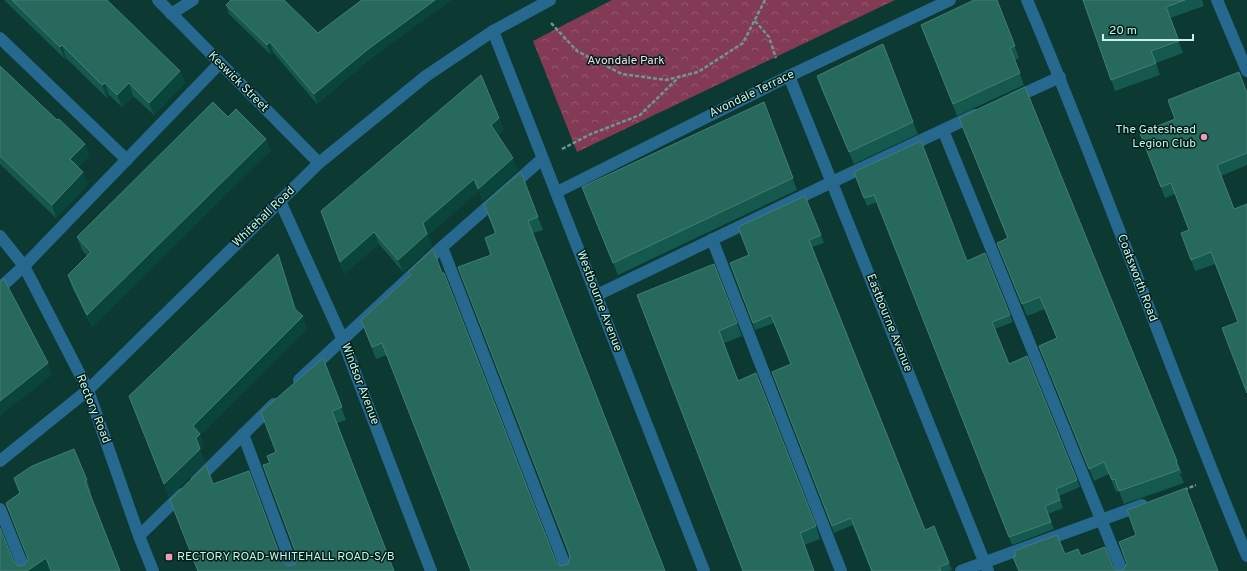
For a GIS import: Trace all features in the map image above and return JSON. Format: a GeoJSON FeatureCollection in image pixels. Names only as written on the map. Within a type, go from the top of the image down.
{"type":"FeatureCollection","features":[{"type":"Feature","properties":{"kind":"street","name":"Keswick Street"},"geometry":{"type":"LineString","coordinates":[[158,0],[319,163]]}},
{"type":"Feature","properties":{"kind":"street"},"geometry":{"type":"LineString","coordinates":[[171,14],[192,0]]}},
{"type":"Feature","properties":{"kind":"street","name":"Whitehall Road"},"geometry":{"type":"LineString","coordinates":[[0,461],[88,390],[319,163],[426,76],[493,31],[550,0]]}},
{"type":"Feature","properties":{"kind":"street","name":"Avondale Terrace"},"geometry":{"type":"LineString","coordinates":[[557,192],[789,76],[950,0]]}},
{"type":"Feature","properties":{"kind":"street","name":"Coatsworth Road"},"geometry":{"type":"LineString","coordinates":[[1027,0],[1060,77],[1214,478],[1247,556]]}},
{"type":"Feature","properties":{"kind":"street"},"geometry":{"type":"LineString","coordinates":[[1217,0],[1247,71]]}},
{"type":"Feature","properties":{"kind":"street","name":"Westbourne Avenue"},"geometry":{"type":"LineString","coordinates":[[493,31],[704,571]]}},
{"type":"Feature","properties":{"kind":"street"},"geometry":{"type":"LineString","coordinates":[[0,38],[127,160]]}},
{"type":"Feature","properties":{"kind":"street"},"geometry":{"type":"LineString","coordinates":[[0,288],[24,266],[220,63]]}},
{"type":"Feature","properties":{"kind":"street","name":"Eastbourne Avenue"},"geometry":{"type":"LineString","coordinates":[[789,76],[986,566]]}},
{"type":"Feature","properties":{"kind":"street"},"geometry":{"type":"LineString","coordinates":[[1005,102],[1060,77]]}},
{"type":"Feature","properties":{"kind":"street"},"geometry":{"type":"LineString","coordinates":[[597,295],[984,111]]}},
{"type":"Feature","properties":{"kind":"street"},"geometry":{"type":"LineString","coordinates":[[943,130],[1122,571]]}},
{"type":"Feature","properties":{"kind":"street"},"geometry":{"type":"LineString","coordinates":[[293,386],[342,338],[542,159]]}},
{"type":"Feature","properties":{"kind":"street","name":"Windsor Avenue"},"geometry":{"type":"LineString","coordinates":[[280,201],[342,338],[430,571]]}},
{"type":"Feature","properties":{"kind":"street","name":"Rectory Road"},"geometry":{"type":"LineString","coordinates":[[0,236],[24,266],[88,390],[139,536],[153,571]]}},
{"type":"Feature","properties":{"kind":"street"},"geometry":{"type":"LineString","coordinates":[[712,239],[841,571]]}},
{"type":"Feature","properties":{"kind":"street"},"geometry":{"type":"LineString","coordinates":[[442,247],[567,571]]}},
{"type":"Feature","properties":{"kind":"street"},"geometry":{"type":"LineString","coordinates":[[139,536],[282,397]]}},
{"type":"Feature","properties":{"kind":"street"},"geometry":{"type":"LineString","coordinates":[[243,434],[294,571]]}},
{"type":"Feature","properties":{"kind":"street"},"geometry":{"type":"LineString","coordinates":[[961,571],[986,566],[1154,501]]}},
{"type":"Feature","properties":{"kind":"street"},"geometry":{"type":"LineString","coordinates":[[0,509],[25,571]]}},
{"type":"Feature","properties":{"kind":"path"},"geometry":{"type":"LineString","coordinates":[[537,8],[577,51],[622,74],[666,80],[698,72],[743,43],[765,0]]}},
{"type":"Feature","properties":{"kind":"path"},"geometry":{"type":"LineString","coordinates":[[755,21],[769,37],[776,57],[771,85]]}},
{"type":"Feature","properties":{"kind":"path"},"geometry":{"type":"LineString","coordinates":[[542,159],[591,134],[640,116],[680,76]]}},
{"type":"Feature","properties":{"kind":"green space","name":"Avondale Park"},"geometry":{"type":"Polygon","coordinates":[[[612,0],[895,0],[577,152],[533,41],[612,0]]]}},
{"type":"Feature","properties":{"kind":"building"},"geometry":{"type":"Polygon","coordinates":[[[12,0],[107,0],[180,71],[149,103],[129,83],[117,95],[105,83],[102,85],[62,45],[60,47],[12,0]]]}},
{"type":"Feature","properties":{"kind":"building"},"geometry":{"type":"Polygon","coordinates":[[[231,0],[284,0],[318,33],[362,0],[435,0],[367,50],[314,94],[270,42],[267,45],[226,5],[231,0]]]}},
{"type":"Feature","properties":{"kind":"building"},"geometry":{"type":"Polygon","coordinates":[[[974,0],[997,0],[1015,46],[1010,48],[1020,73],[953,104],[921,25],[974,0]]]}},
{"type":"Feature","properties":{"kind":"building"},"geometry":{"type":"Polygon","coordinates":[[[1083,0],[1185,0],[1166,7],[1179,41],[1151,51],[1156,63],[1111,80],[1083,0]]]}},
{"type":"Feature","properties":{"kind":"building"},"geometry":{"type":"Polygon","coordinates":[[[883,44],[913,122],[849,152],[817,76],[883,44]]]}},
{"type":"Feature","properties":{"kind":"building"},"geometry":{"type":"Polygon","coordinates":[[[0,66],[57,120],[59,119],[85,144],[70,159],[83,172],[52,205],[0,156],[0,66]]]}},
{"type":"Feature","properties":{"kind":"building"},"geometry":{"type":"Polygon","coordinates":[[[1239,72],[1247,93],[1247,153],[1217,165],[1234,209],[1247,204],[1247,393],[1222,328],[1238,322],[1211,252],[1191,260],[1181,233],[1189,230],[1171,183],[1161,187],[1140,133],[1175,119],[1168,100],[1239,72]]]}},
{"type":"Feature","properties":{"kind":"building"},"geometry":{"type":"Polygon","coordinates":[[[481,75],[499,118],[491,125],[513,158],[478,189],[474,179],[423,223],[427,234],[398,260],[374,232],[340,262],[321,211],[481,75]]]}},
{"type":"Feature","properties":{"kind":"building"},"geometry":{"type":"Polygon","coordinates":[[[1025,87],[1177,461],[1179,470],[1119,491],[1115,479],[1112,480],[1104,462],[1089,469],[1039,346],[1057,338],[1040,297],[1022,304],[997,243],[1008,238],[959,118],[1025,87]]]}},
{"type":"Feature","properties":{"kind":"building"},"geometry":{"type":"Polygon","coordinates":[[[213,102],[228,117],[236,109],[266,139],[87,315],[68,275],[91,252],[77,237],[213,102]]]}},
{"type":"Feature","properties":{"kind":"building"},"geometry":{"type":"Polygon","coordinates":[[[764,102],[793,178],[613,263],[582,187],[764,102]]]}},
{"type":"Feature","properties":{"kind":"building"},"geometry":{"type":"Polygon","coordinates":[[[921,141],[967,261],[985,253],[1010,315],[992,322],[1009,364],[1027,356],[1077,480],[1056,489],[1060,500],[1045,506],[1051,522],[1009,537],[874,195],[864,198],[854,172],[921,141]]]}},
{"type":"Feature","properties":{"kind":"building"},"geometry":{"type":"Polygon","coordinates":[[[521,172],[538,217],[528,221],[665,571],[471,571],[382,343],[372,347],[361,320],[411,275],[408,272],[433,249],[442,273],[444,273],[556,562],[561,566],[568,564],[570,556],[458,267],[491,255],[485,238],[496,233],[484,204],[521,172]]]}},
{"type":"Feature","properties":{"kind":"building"},"geometry":{"type":"Polygon","coordinates":[[[805,196],[821,235],[809,240],[925,530],[934,526],[949,563],[939,567],[941,571],[872,571],[851,518],[832,526],[772,372],[791,364],[771,315],[753,323],[730,263],[749,255],[738,227],[805,196]]]}},
{"type":"Feature","properties":{"kind":"building"},"geometry":{"type":"Polygon","coordinates":[[[278,254],[295,309],[303,316],[193,426],[200,434],[196,438],[200,449],[164,484],[129,396],[278,254]]]}},
{"type":"Feature","properties":{"kind":"building"},"geometry":{"type":"Polygon","coordinates":[[[714,264],[737,323],[719,331],[738,381],[756,373],[816,526],[800,533],[814,571],[743,571],[637,295],[714,264]]]}},
{"type":"Feature","properties":{"kind":"building"},"geometry":{"type":"Polygon","coordinates":[[[4,279],[48,363],[0,401],[0,282],[4,279]]]}},
{"type":"Feature","properties":{"kind":"building"},"geometry":{"type":"Polygon","coordinates":[[[323,358],[342,407],[332,411],[394,571],[198,571],[170,500],[206,465],[213,484],[249,471],[282,561],[288,566],[295,564],[297,556],[263,465],[270,463],[267,456],[276,452],[261,412],[323,358]]]}},
{"type":"Feature","properties":{"kind":"building"},"geometry":{"type":"Polygon","coordinates":[[[74,449],[87,480],[85,481],[120,571],[51,571],[46,558],[27,571],[0,571],[0,528],[14,562],[19,566],[24,565],[28,560],[6,503],[20,493],[14,478],[32,466],[74,449]]]}},
{"type":"Feature","properties":{"kind":"building"},"geometry":{"type":"Polygon","coordinates":[[[1186,488],[1218,571],[1122,571],[1127,564],[1119,542],[1136,535],[1127,510],[1186,488]]]}},
{"type":"Feature","properties":{"kind":"building"},"geometry":{"type":"Polygon","coordinates":[[[1057,535],[1065,554],[1078,549],[1081,556],[1105,547],[1115,570],[1122,571],[1019,571],[1013,557],[1016,556],[1014,551],[1057,535]]]}},
{"type":"Feature","properties":{"kind":"place","name":"The Gateshead Legion Club"},"geometry":{"type":"Point","coordinates":[1204,137]}},
{"type":"Feature","properties":{"kind":"place","name":"RECTORY ROAD-WHITEHALL ROAD-S/B"},"geometry":{"type":"Point","coordinates":[169,557]}}]}
